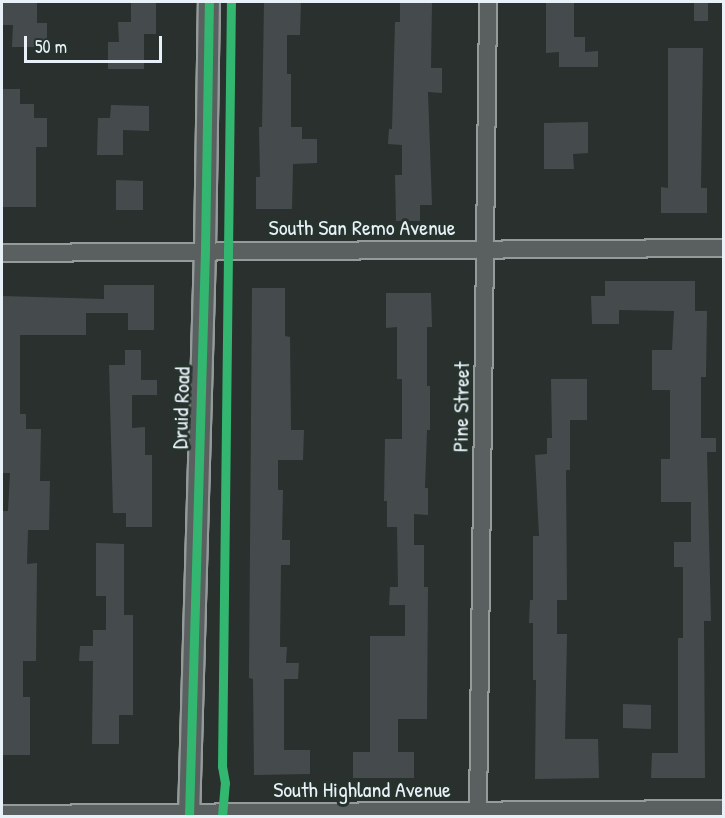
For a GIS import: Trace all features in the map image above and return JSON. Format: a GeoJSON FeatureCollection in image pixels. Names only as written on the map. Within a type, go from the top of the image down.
{"type":"FeatureCollection","features":[{"type":"Feature","properties":{"kind":"street","name":"Druid Road"},"geometry":{"type":"LineString","coordinates":[[189,816],[205,251],[209,2]]}},
{"type":"Feature","properties":{"kind":"street","name":"Pine Street"},"geometry":{"type":"LineString","coordinates":[[478,813],[488,2]]}},
{"type":"Feature","properties":{"kind":"street","name":"South San Remo Avenue"},"geometry":{"type":"LineString","coordinates":[[2,253],[723,248]]}},
{"type":"Feature","properties":{"kind":"street","name":"South Highland Avenue"},"geometry":{"type":"LineString","coordinates":[[2,816],[723,811]]}},
{"type":"Feature","properties":{"kind":"building"},"geometry":{"type":"Polygon","coordinates":[[[2,2],[37,2],[37,23],[47,23],[47,47],[12,47],[13,25],[2,25],[2,2]]]}},
{"type":"Feature","properties":{"kind":"building"},"geometry":{"type":"Polygon","coordinates":[[[131,2],[156,2],[156,34],[144,34],[144,69],[108,69],[108,42],[119,42],[118,22],[131,22],[131,2]]]}},
{"type":"Feature","properties":{"kind":"building"},"geometry":{"type":"Polygon","coordinates":[[[264,2],[301,2],[300,35],[287,35],[287,74],[291,74],[291,127],[302,127],[302,139],[317,139],[317,163],[293,164],[292,209],[256,209],[256,177],[260,177],[259,127],[262,127],[264,2]]]}},
{"type":"Feature","properties":{"kind":"building"},"geometry":{"type":"Polygon","coordinates":[[[400,2],[432,2],[431,68],[442,68],[442,93],[428,92],[432,205],[420,205],[420,221],[396,221],[395,175],[402,175],[402,145],[388,144],[389,129],[392,129],[395,22],[400,22],[400,2]]]}},
{"type":"Feature","properties":{"kind":"building"},"geometry":{"type":"Polygon","coordinates":[[[546,2],[574,2],[574,37],[585,37],[585,52],[598,51],[598,67],[559,67],[559,52],[546,53],[546,2]]]}},
{"type":"Feature","properties":{"kind":"building"},"geometry":{"type":"Polygon","coordinates":[[[694,2],[708,2],[708,21],[694,21],[694,2]]]}},
{"type":"Feature","properties":{"kind":"building"},"geometry":{"type":"Polygon","coordinates":[[[668,48],[703,48],[701,188],[707,188],[707,213],[661,213],[661,187],[668,188],[668,48]]]}},
{"type":"Feature","properties":{"kind":"building"},"geometry":{"type":"Polygon","coordinates":[[[2,89],[20,89],[20,104],[34,104],[34,118],[47,118],[47,147],[36,147],[36,207],[2,207],[2,89]]]}},
{"type":"Feature","properties":{"kind":"building"},"geometry":{"type":"Polygon","coordinates":[[[111,105],[149,106],[149,131],[123,130],[123,155],[97,155],[98,118],[110,118],[111,105]]]}},
{"type":"Feature","properties":{"kind":"building"},"geometry":{"type":"Polygon","coordinates":[[[588,122],[588,153],[573,154],[574,169],[544,169],[544,123],[588,122]]]}},
{"type":"Feature","properties":{"kind":"building"},"geometry":{"type":"Polygon","coordinates":[[[116,180],[143,181],[143,210],[116,210],[116,180]]]}},
{"type":"Feature","properties":{"kind":"building"},"geometry":{"type":"Polygon","coordinates":[[[605,281],[695,281],[695,311],[707,311],[706,377],[701,377],[701,438],[716,438],[716,452],[707,452],[711,621],[704,621],[705,778],[651,778],[652,753],[678,753],[678,638],[683,638],[683,567],[674,567],[674,542],[691,542],[691,502],[661,502],[661,459],[670,459],[670,390],[652,390],[652,350],[672,350],[674,311],[619,310],[619,324],[592,324],[591,296],[605,296],[605,281]]]}},
{"type":"Feature","properties":{"kind":"building"},"geometry":{"type":"Polygon","coordinates":[[[104,285],[154,285],[154,330],[128,330],[128,313],[86,313],[86,335],[20,335],[20,414],[26,414],[26,429],[41,429],[40,481],[50,481],[49,530],[28,530],[27,564],[37,563],[36,661],[23,661],[23,697],[30,697],[30,755],[2,755],[2,511],[8,511],[10,473],[2,473],[2,296],[104,299],[104,285]]]}},
{"type":"Feature","properties":{"kind":"building"},"geometry":{"type":"Polygon","coordinates":[[[252,288],[285,288],[285,336],[290,337],[291,430],[304,430],[303,460],[278,460],[278,490],[283,490],[282,540],[290,540],[290,565],[281,565],[280,647],[287,647],[286,663],[299,663],[298,679],[284,679],[284,750],[310,750],[310,774],[254,775],[253,679],[249,678],[252,288]]]}},
{"type":"Feature","properties":{"kind":"building"},"geometry":{"type":"Polygon","coordinates":[[[386,293],[431,293],[432,327],[427,327],[430,430],[427,430],[425,488],[428,488],[428,515],[414,514],[414,545],[424,545],[424,587],[428,587],[427,719],[398,719],[398,752],[414,752],[414,778],[353,778],[353,752],[370,752],[370,636],[405,636],[405,605],[389,605],[390,587],[398,587],[397,527],[387,527],[387,501],[384,501],[385,439],[402,439],[402,379],[397,379],[397,327],[386,328],[386,293]]]}},
{"type":"Feature","properties":{"kind":"building"},"geometry":{"type":"Polygon","coordinates":[[[125,350],[141,350],[141,380],[157,380],[157,395],[132,395],[132,428],[145,427],[145,455],[152,455],[152,527],[126,527],[126,513],[113,513],[109,365],[125,365],[125,350]]]}},
{"type":"Feature","properties":{"kind":"building"},"geometry":{"type":"Polygon","coordinates":[[[551,379],[587,379],[587,420],[570,420],[570,470],[566,470],[567,600],[557,600],[557,634],[567,634],[565,739],[598,739],[599,778],[535,779],[536,680],[533,680],[533,623],[529,623],[530,600],[533,600],[533,536],[539,536],[535,455],[547,454],[547,438],[552,438],[551,379]]]}},
{"type":"Feature","properties":{"kind":"building"},"geometry":{"type":"Polygon","coordinates":[[[96,543],[124,544],[124,615],[133,615],[133,715],[119,715],[119,744],[92,744],[93,661],[79,661],[80,646],[93,646],[93,630],[106,630],[106,596],[96,596],[96,543]]]}},
{"type":"Feature","properties":{"kind":"building"},"geometry":{"type":"Polygon","coordinates":[[[623,704],[651,705],[651,729],[623,728],[623,704]]]}},
{"type":"Feature","properties":{"kind":"cycle path"},"geometry":{"type":"LineString","coordinates":[[189,816],[205,251],[209,2]]}},
{"type":"Feature","properties":{"kind":"cycle path"},"geometry":{"type":"LineString","coordinates":[[222,816],[225,783],[222,766],[231,2]]}}]}
